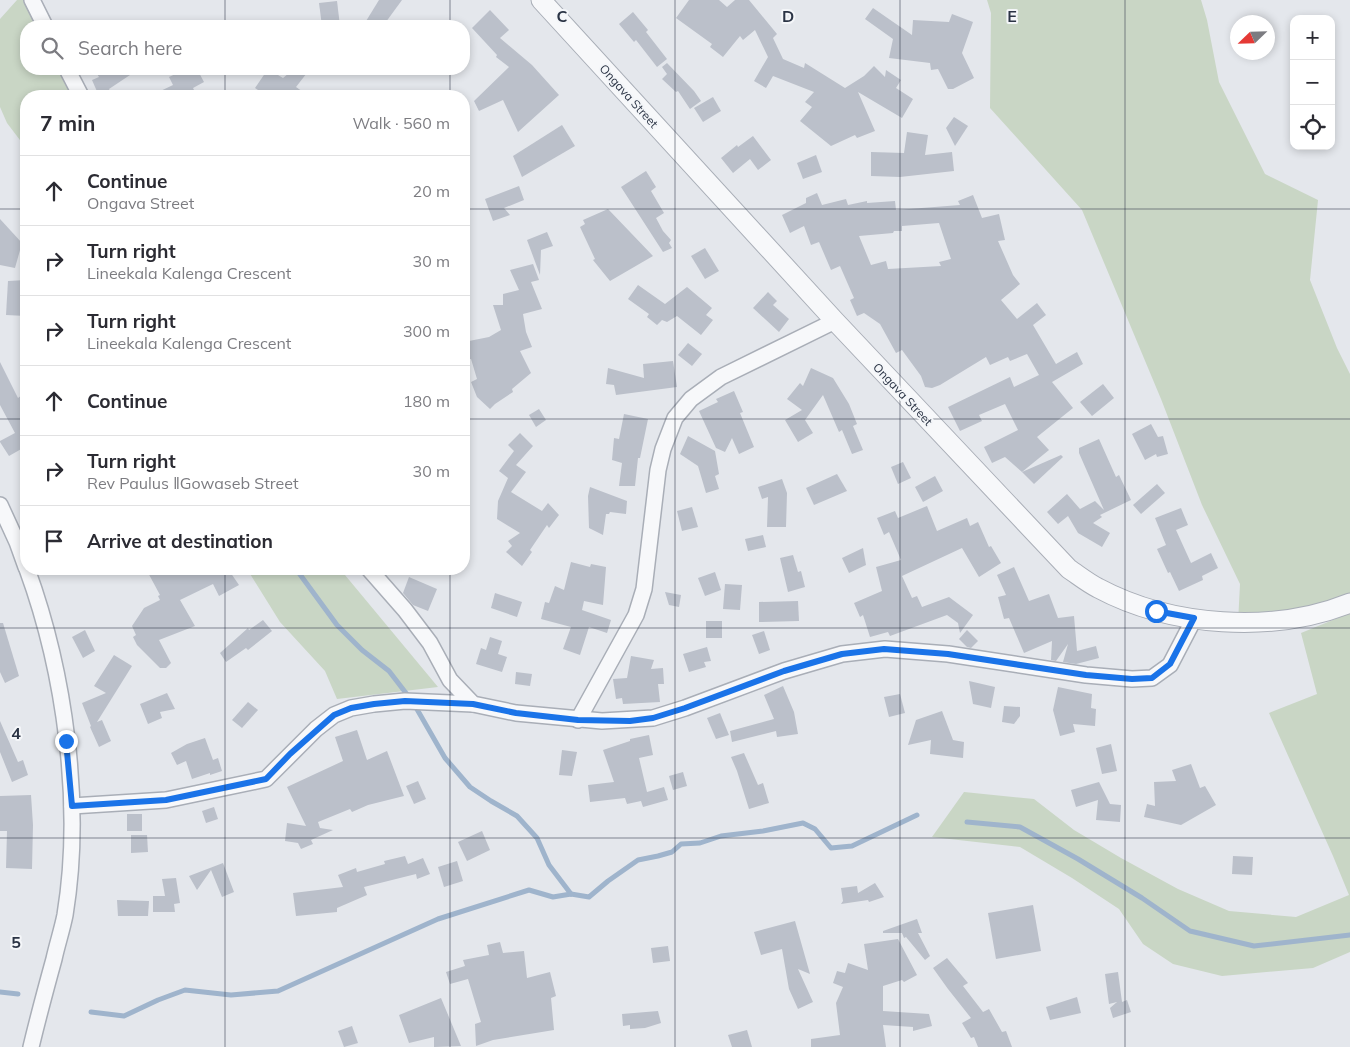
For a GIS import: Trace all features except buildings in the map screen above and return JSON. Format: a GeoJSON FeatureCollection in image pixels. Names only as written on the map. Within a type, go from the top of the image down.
{"type":"FeatureCollection","features":[{"type":"Feature","properties":{"kind":"street"},"geometry":{"type":"LineString","coordinates":[[32,0],[43,20]]}},
{"type":"Feature","properties":{"kind":"street","name":"Ongava Street"},"geometry":{"type":"LineString","coordinates":[[542,0],[835,321],[1069,569],[1097,588],[1132,603],[1156,611],[1194,618],[1255,623],[1313,616],[1350,603]]}},
{"type":"Feature","properties":{"kind":"street"},"geometry":{"type":"LineString","coordinates":[[70,75],[79,90]]}},
{"type":"Feature","properties":{"kind":"street"},"geometry":{"type":"LineString","coordinates":[[578,720],[636,615],[644,589],[662,449],[674,418],[691,399],[721,377],[835,321]]}},
{"type":"Feature","properties":{"kind":"street"},"geometry":{"type":"LineString","coordinates":[[0,506],[20,550]]}},
{"type":"Feature","properties":{"kind":"street"},"geometry":{"type":"LineString","coordinates":[[29,575],[43,617],[58,680],[72,806],[70,863],[65,917],[31,1047]]}},
{"type":"Feature","properties":{"kind":"street"},"geometry":{"type":"LineString","coordinates":[[374,575],[405,610],[430,643],[450,680],[473,704]]}},
{"type":"Feature","properties":{"kind":"street"},"geometry":{"type":"LineString","coordinates":[[72,806],[166,800],[266,779],[316,729],[334,715],[351,708],[374,704],[405,701],[473,704],[516,713],[578,720],[621,721],[653,718],[784,671],[842,654],[884,649],[948,654],[1086,675],[1132,679],[1152,678],[1170,664],[1194,618]]}},
{"type":"Feature","properties":{"kind":"green space"},"geometry":{"type":"Polygon","coordinates":[[[17,0],[23,0],[33,20],[20,20],[20,75],[61,75],[69,90],[20,90],[20,140],[7,123],[0,107],[0,19],[17,0]]]}},
{"type":"Feature","properties":{"kind":"green space"},"geometry":{"type":"Polygon","coordinates":[[[987,0],[1201,0],[1207,20],[1219,82],[1265,174],[1318,200],[1310,280],[1337,348],[1350,374],[1350,603],[1238,623],[1240,584],[1202,505],[1161,399],[1082,210],[990,108],[991,13],[987,0]]]}},
{"type":"Feature","properties":{"kind":"green space"},"geometry":{"type":"Polygon","coordinates":[[[251,575],[345,575],[438,687],[337,699],[325,671],[280,622],[251,575]]]}},
{"type":"Feature","properties":{"kind":"green space"},"geometry":{"type":"Polygon","coordinates":[[[1350,613],[1350,952],[1313,968],[1222,976],[1173,964],[1143,944],[1119,909],[1020,847],[932,837],[964,792],[1034,799],[1074,830],[1121,858],[1178,889],[1229,911],[1296,917],[1349,895],[1269,713],[1317,694],[1301,633],[1350,613]]]}},
{"type":"Feature","properties":{"kind":"waterway"},"geometry":{"type":"LineString","coordinates":[[300,575],[337,625],[362,650],[389,671],[409,697]]}},
{"type":"Feature","properties":{"kind":"waterway"},"geometry":{"type":"LineString","coordinates":[[414,704],[445,758],[470,787],[517,816],[537,838],[549,865],[571,894]]}},
{"type":"Feature","properties":{"kind":"waterway"},"geometry":{"type":"LineString","coordinates":[[91,1012],[124,1016],[185,990],[231,995],[278,991],[438,919],[529,890],[553,897],[571,894],[589,897],[638,860],[672,852],[681,844],[700,843],[721,836],[763,831],[803,823],[815,829],[831,848],[852,846],[917,815]]}},
{"type":"Feature","properties":{"kind":"waterway"},"geometry":{"type":"LineString","coordinates":[[967,822],[1020,827],[1078,859],[1142,898],[1190,931],[1254,946],[1350,935]]}},
{"type":"Feature","properties":{"kind":"waterway"},"geometry":{"type":"LineString","coordinates":[[0,992],[18,994]]}},
{"type":"Feature","properties":{"kind":"route"},"geometry":{"type":"LineString","coordinates":[[66,741],[72,806],[166,800],[266,779],[316,729],[334,715],[351,708],[374,704],[405,701],[473,704],[516,713],[578,720],[630,721],[653,718],[685,708],[784,671],[842,654],[884,649],[948,654],[1086,675],[1132,679],[1152,678],[1170,664],[1194,618],[1156,611]]}}]}
